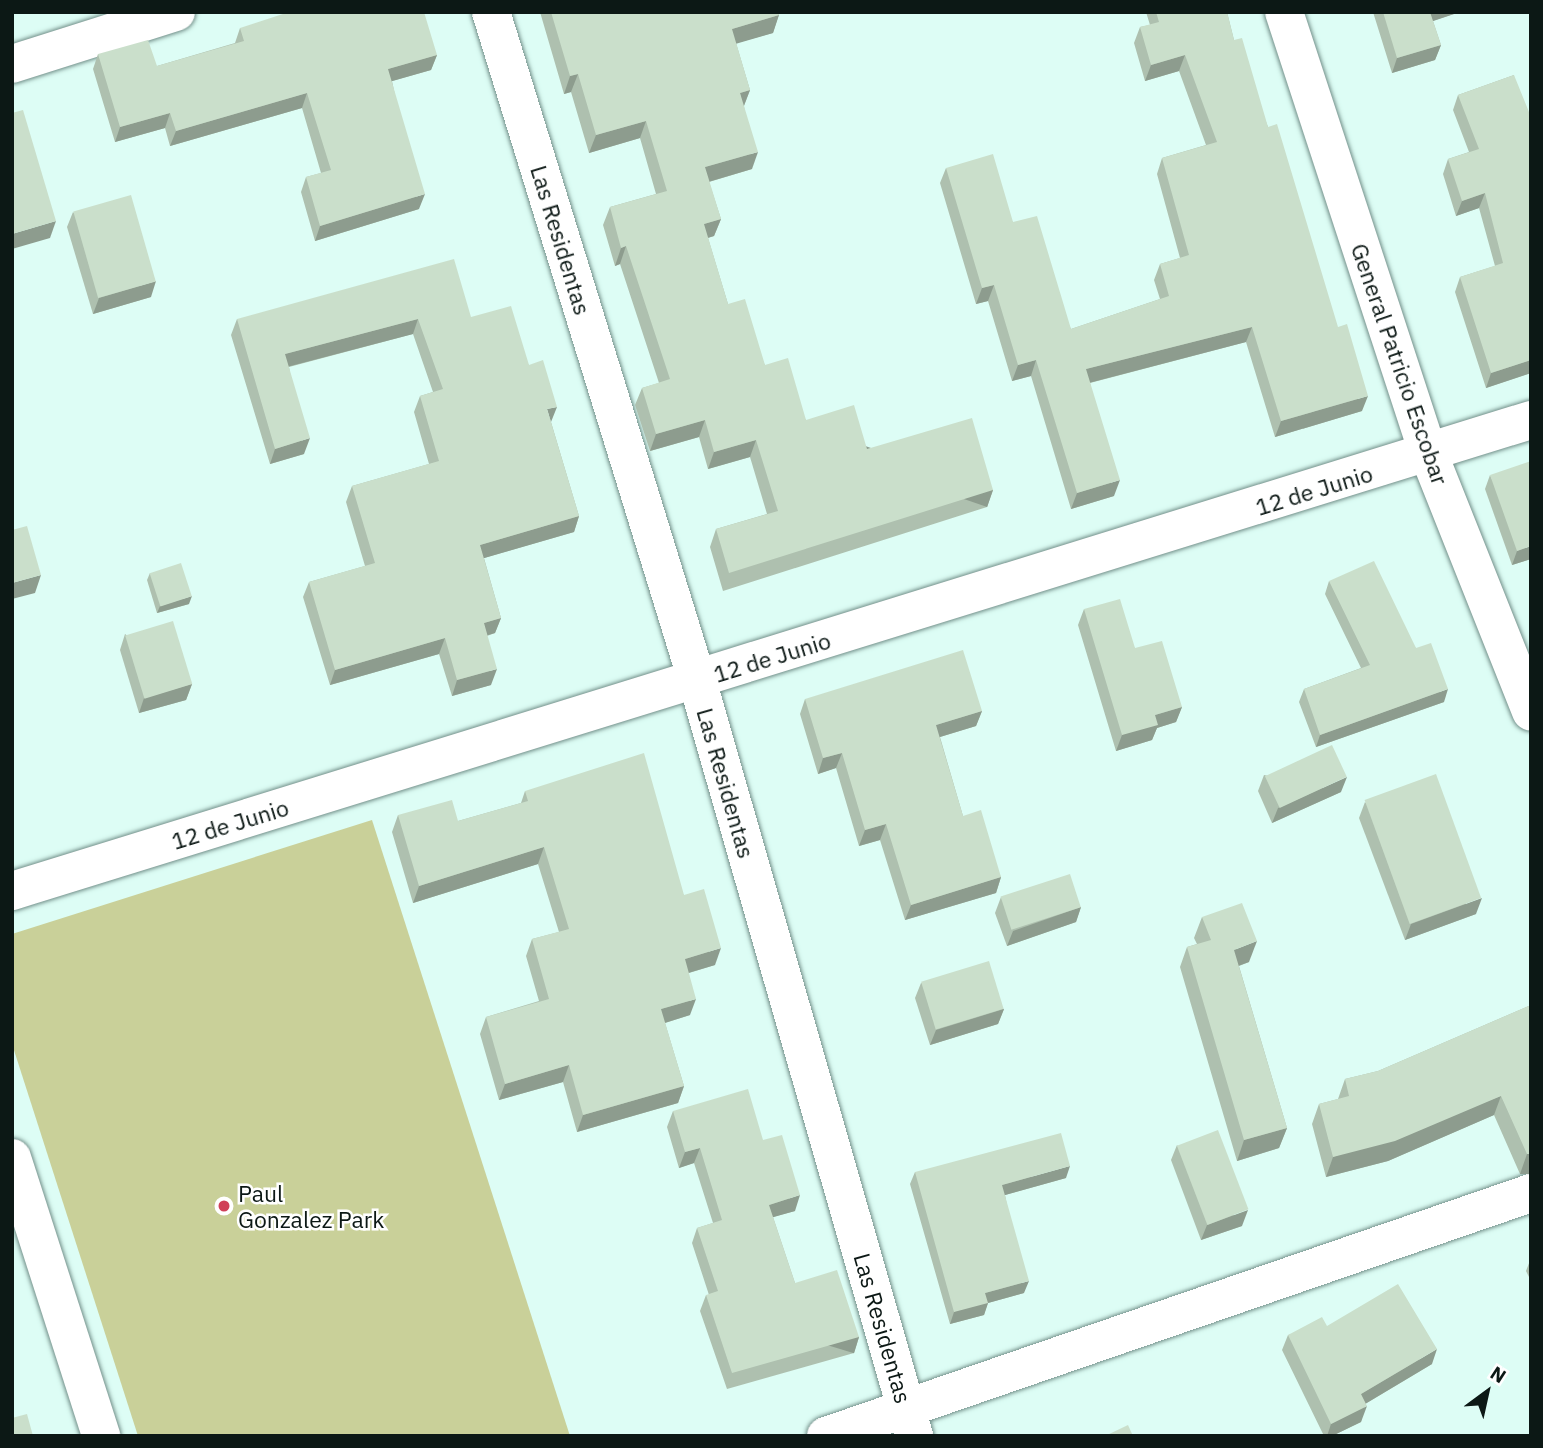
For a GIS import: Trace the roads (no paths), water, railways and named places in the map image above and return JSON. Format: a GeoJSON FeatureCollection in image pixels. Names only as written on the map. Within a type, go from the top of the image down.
{"type":"FeatureCollection","features":[{"type":"Feature","properties":{"kind":"street"},"geometry":{"type":"LineString","coordinates":[[12,64],[176,12]]}},
{"type":"Feature","properties":{"kind":"street","name":"Las Residentas"},"geometry":{"type":"LineString","coordinates":[[491,12],[697,680],[910,1422]]}},
{"type":"Feature","properties":{"kind":"street","name":"General Patricio Escobar"},"geometry":{"type":"LineString","coordinates":[[1284,12],[1429,455],[1531,711]]}},
{"type":"Feature","properties":{"kind":"street","name":"12 de Junio"},"geometry":{"type":"LineString","coordinates":[[12,891],[1429,455],[1531,419]]}},
{"type":"Feature","properties":{"kind":"street"},"geometry":{"type":"LineString","coordinates":[[12,1158],[100,1436]]}},
{"type":"Feature","properties":{"kind":"street"},"geometry":{"type":"LineString","coordinates":[[826,1436],[910,1422],[1531,1193]]}},
{"type":"Feature","properties":{"kind":"place","name":"Paul Gonzalez Park"},"geometry":{"type":"Point","coordinates":[224,1206]}}]}
